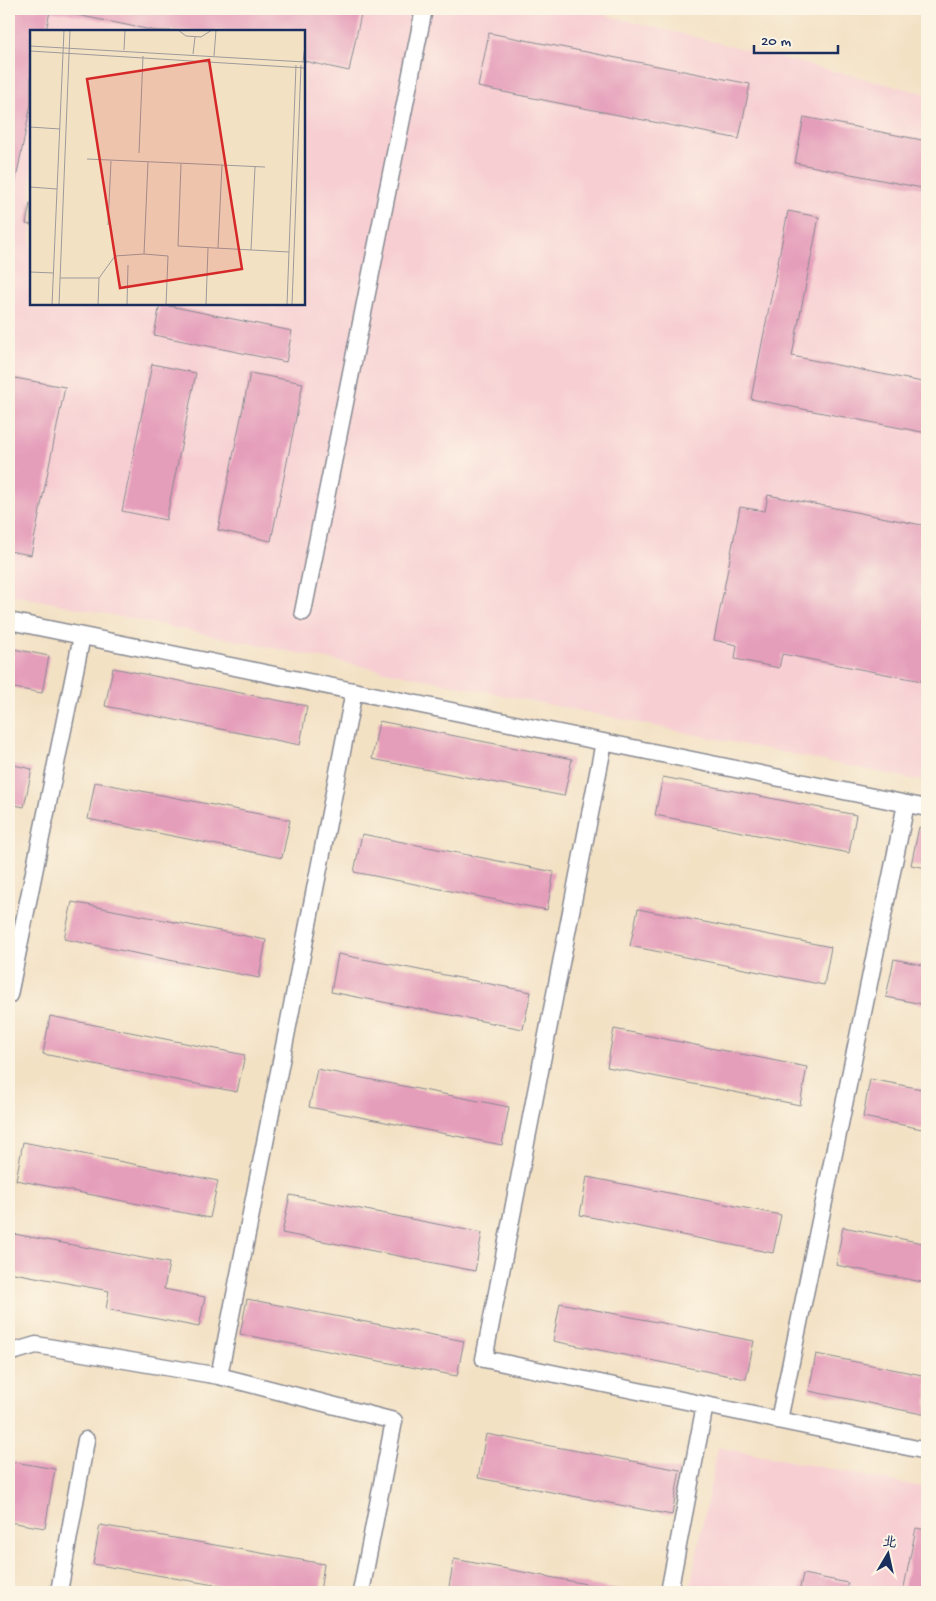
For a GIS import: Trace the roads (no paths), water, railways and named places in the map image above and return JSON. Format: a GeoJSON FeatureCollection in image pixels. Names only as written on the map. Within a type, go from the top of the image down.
{"type":"FeatureCollection","features":[{"type":"Feature","properties":{"kind":"lane"},"geometry":{"type":"LineString","coordinates":[[303,612],[424,9]]}},
{"type":"Feature","properties":{"kind":"lane"},"geometry":{"type":"LineString","coordinates":[[9,621],[927,808]]}},
{"type":"Feature","properties":{"kind":"lane"},"geometry":{"type":"LineString","coordinates":[[9,995],[82,636]]}},
{"type":"Feature","properties":{"kind":"lane"},"geometry":{"type":"LineString","coordinates":[[219,1376],[354,692]]}},
{"type":"Feature","properties":{"kind":"lane"},"geometry":{"type":"LineString","coordinates":[[604,742],[484,1359],[927,1451]]}},
{"type":"Feature","properties":{"kind":"lane"},"geometry":{"type":"LineString","coordinates":[[779,1420],[906,804]]}},
{"type":"Feature","properties":{"kind":"lane"},"geometry":{"type":"LineString","coordinates":[[9,1353],[36,1345],[219,1376],[394,1421],[361,1592]]}},
{"type":"Feature","properties":{"kind":"lane"},"geometry":{"type":"LineString","coordinates":[[669,1592],[706,1405]]}},
{"type":"Feature","properties":{"kind":"lane"},"geometry":{"type":"LineString","coordinates":[[58,1592],[86,1440]]}}]}
